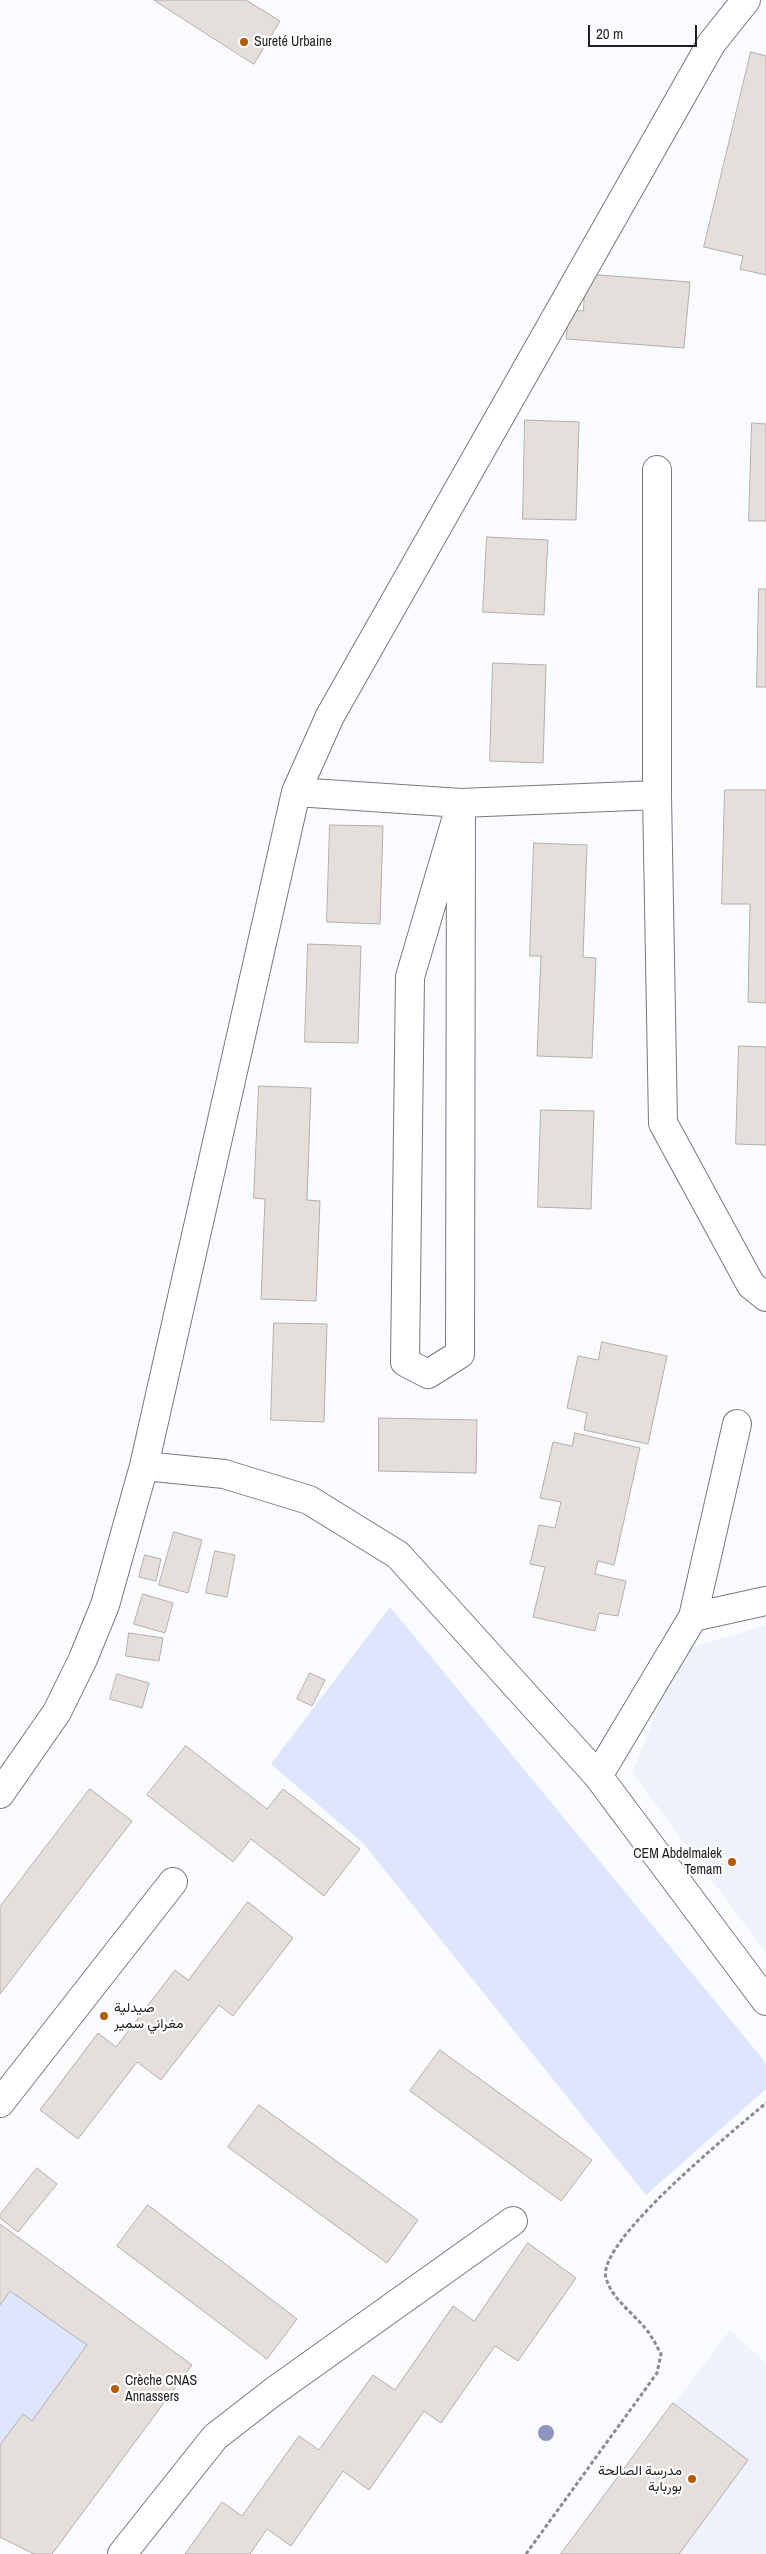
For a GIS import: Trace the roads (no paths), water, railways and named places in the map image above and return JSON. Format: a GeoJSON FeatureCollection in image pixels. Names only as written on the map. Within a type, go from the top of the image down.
{"type":"FeatureCollection","features":[{"type":"Feature","properties":{"kind":"street"},"geometry":{"type":"LineString","coordinates":[[0,1794],[57,1712],[83,1659],[105,1605],[144,1466],[296,792],[330,716],[711,44],[746,0]]}},
{"type":"Feature","properties":{"kind":"street"},"geometry":{"type":"LineString","coordinates":[[657,470],[657,795],[663,1123],[751,1285],[766,1297]]}},
{"type":"Feature","properties":{"kind":"street"},"geometry":{"type":"LineString","coordinates":[[296,792],[461,803],[657,795]]}},
{"type":"Feature","properties":{"kind":"street"},"geometry":{"type":"LineString","coordinates":[[461,803],[460,1354],[428,1374],[405,1362],[410,977],[461,803]]}},
{"type":"Feature","properties":{"kind":"street"},"geometry":{"type":"LineString","coordinates":[[598,1776],[693,1617],[737,1424]]}},
{"type":"Feature","properties":{"kind":"street"},"geometry":{"type":"LineString","coordinates":[[144,1466],[224,1474],[309,1500],[398,1555],[598,1776],[766,2001]]}},
{"type":"Feature","properties":{"kind":"street"},"geometry":{"type":"LineString","coordinates":[[693,1617],[766,1600]]}},
{"type":"Feature","properties":{"kind":"street"},"geometry":{"type":"LineString","coordinates":[[0,2103],[174,1882]]}},
{"type":"Feature","properties":{"kind":"street"},"geometry":{"type":"LineString","coordinates":[[122,2554],[215,2438],[274,2392],[514,2221]]}},
{"type":"Feature","properties":{"kind":"place","name":"Sureté Urbaine"},"geometry":{"type":"Point","coordinates":[244,42]}},
{"type":"Feature","properties":{"kind":"place","name":"CEM Abdelmalek Temam"},"geometry":{"type":"Point","coordinates":[732,1862]}},
{"type":"Feature","properties":{"kind":"place","name":"صيدلية مغراني سمير"},"geometry":{"type":"Point","coordinates":[104,2016]}},
{"type":"Feature","properties":{"kind":"place","name":"Crèche CNAS Annassers"},"geometry":{"type":"Point","coordinates":[115,2389]}},
{"type":"Feature","properties":{"kind":"place","name":"مدرسة الصالحة بوربابة"},"geometry":{"type":"Point","coordinates":[692,2479]}}]}
